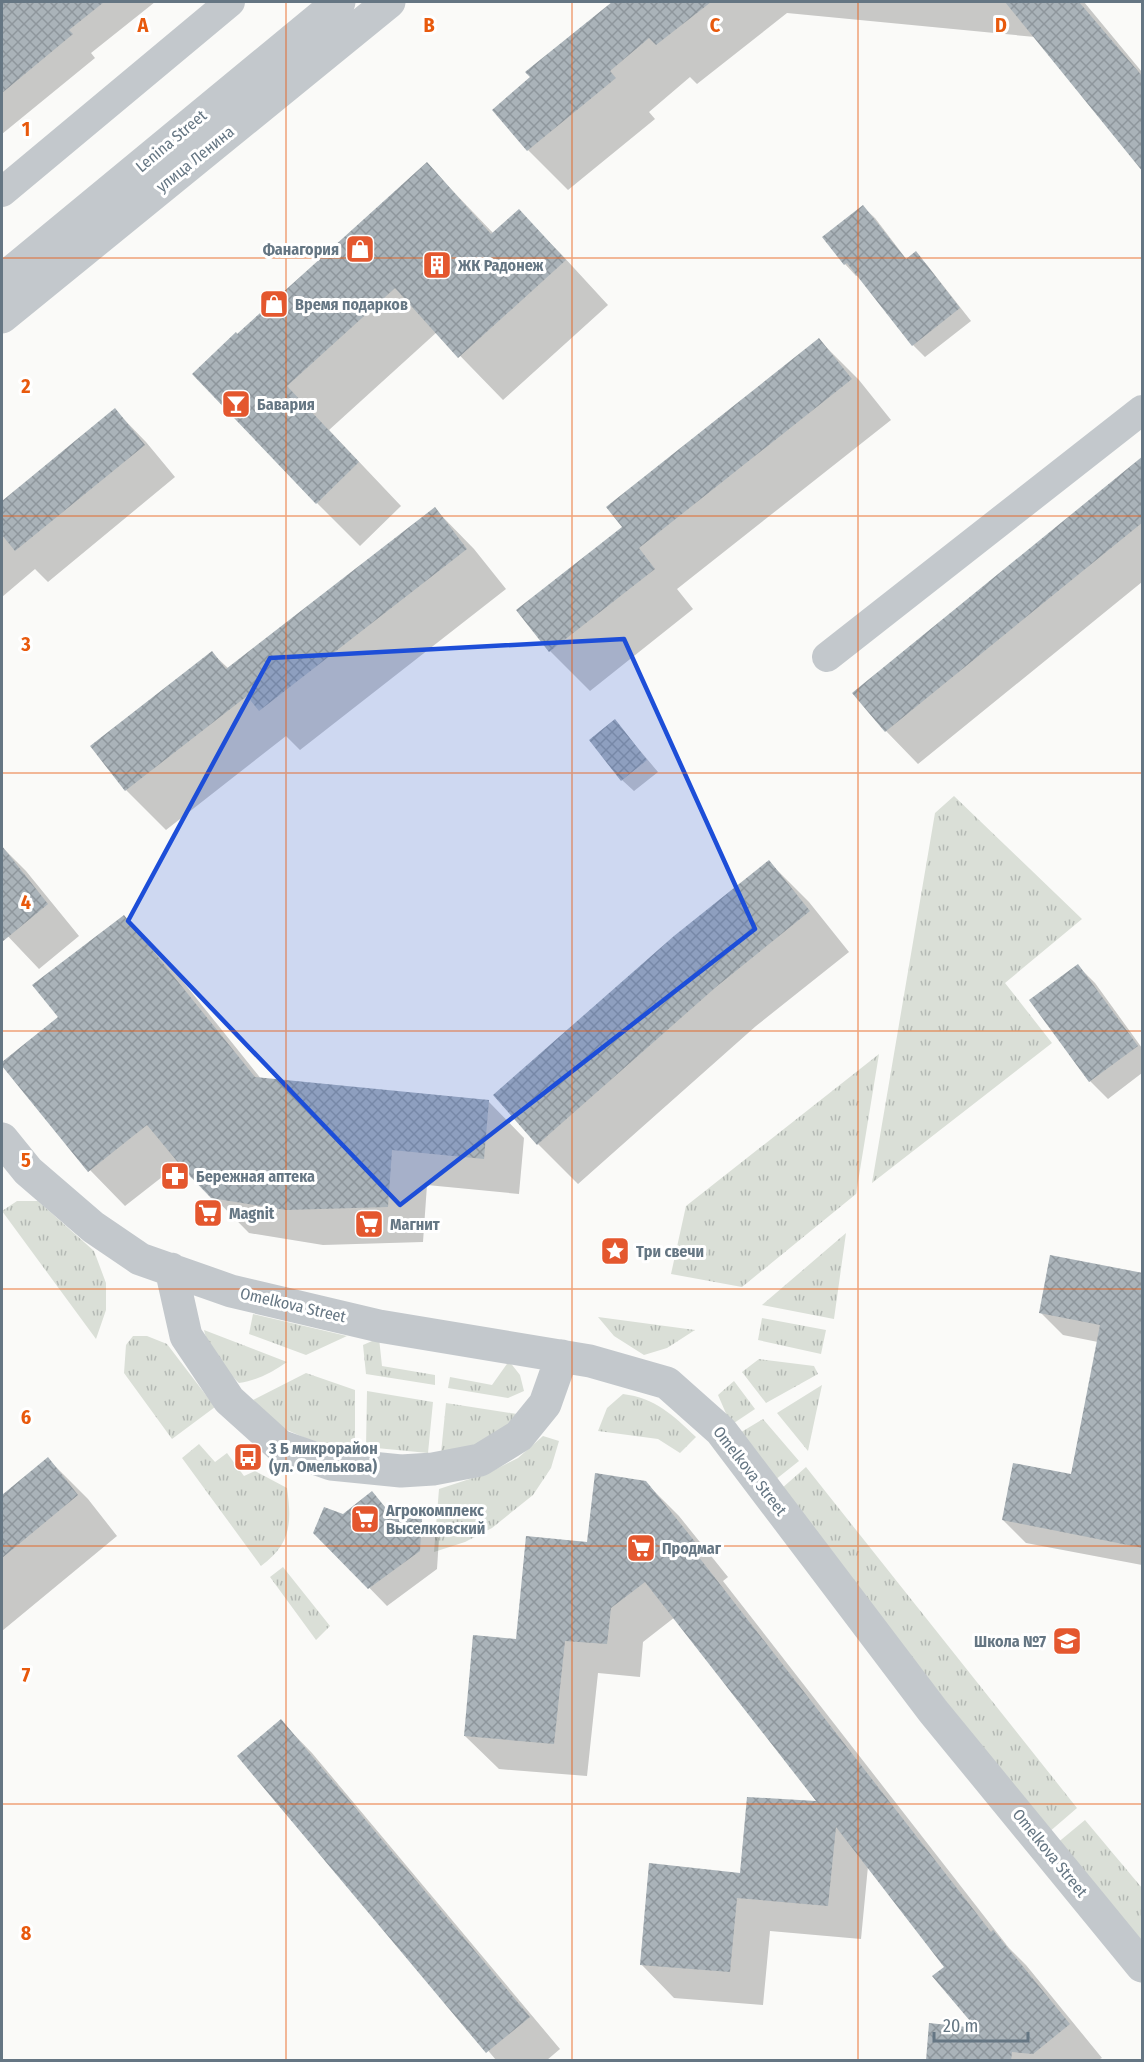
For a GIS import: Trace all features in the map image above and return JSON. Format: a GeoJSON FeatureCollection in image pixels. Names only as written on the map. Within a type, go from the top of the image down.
{"type":"FeatureCollection","features":[{"type":"Feature","properties":{"kind":"street"},"geometry":{"type":"LineString","coordinates":[[2,192],[230,2]]}},
{"type":"Feature","properties":{"kind":"street","name":"Lenina Street"},"geometry":{"type":"LineString","coordinates":[[2,280],[339,2]]}},
{"type":"Feature","properties":{"kind":"street","name":"улица Ленина"},"geometry":{"type":"LineString","coordinates":[[2,317],[389,2]]}},
{"type":"Feature","properties":{"kind":"street"},"geometry":{"type":"LineString","coordinates":[[827,657],[1143,410]]}},
{"type":"Feature","properties":{"kind":"street","name":"Omelkova Street"},"geometry":{"type":"LineString","coordinates":[[2,1139],[28,1171],[93,1227],[140,1258],[231,1291],[379,1326],[590,1361],[667,1383],[721,1431],[933,1711],[1143,1966]]}},
{"type":"Feature","properties":{"kind":"street"},"geometry":{"type":"LineString","coordinates":[[171,1269],[186,1336],[229,1400],[280,1446],[331,1464],[401,1471],[433,1469],[480,1460],[519,1436],[545,1404],[562,1356]]}},
{"type":"Feature","properties":{"kind":"highlighted area"},"geometry":{"type":"Polygon","coordinates":[[[624,639],[755,929],[400,1205],[128,921],[270,658],[624,639]]]}},
{"type":"Feature","properties":{"kind":"green space"},"geometry":{"type":"Polygon","coordinates":[[[954,796],[1082,919],[1005,983],[1052,1043],[872,1183],[935,813],[954,796]]]}},
{"type":"Feature","properties":{"kind":"green space"},"geometry":{"type":"Polygon","coordinates":[[[879,1054],[856,1194],[742,1287],[671,1274],[686,1206],[879,1054]]]}},
{"type":"Feature","properties":{"kind":"green space"},"geometry":{"type":"Polygon","coordinates":[[[17,1201],[38,1201],[94,1251],[106,1283],[106,1310],[96,1339],[2,1211],[17,1201]]]}},
{"type":"Feature","properties":{"kind":"green space"},"geometry":{"type":"Polygon","coordinates":[[[846,1233],[834,1319],[762,1305],[846,1233]]]}},
{"type":"Feature","properties":{"kind":"green space"},"geometry":{"type":"Polygon","coordinates":[[[253,1314],[347,1336],[306,1355],[249,1334],[253,1314]]]}},
{"type":"Feature","properties":{"kind":"green space"},"geometry":{"type":"Polygon","coordinates":[[[598,1317],[695,1330],[667,1348],[644,1355],[614,1336],[598,1317]]]}},
{"type":"Feature","properties":{"kind":"green space"},"geometry":{"type":"Polygon","coordinates":[[[762,1318],[826,1330],[821,1354],[758,1340],[762,1318]]]}},
{"type":"Feature","properties":{"kind":"green space"},"geometry":{"type":"Polygon","coordinates":[[[204,1330],[287,1362],[264,1376],[239,1383],[213,1353],[204,1330]]]}},
{"type":"Feature","properties":{"kind":"green space"},"geometry":{"type":"Polygon","coordinates":[[[133,1336],[147,1336],[167,1344],[215,1407],[172,1439],[124,1373],[126,1345],[133,1336]]]}},
{"type":"Feature","properties":{"kind":"green space"},"geometry":{"type":"Polygon","coordinates":[[[379,1338],[382,1366],[435,1375],[435,1385],[366,1374],[363,1345],[379,1338]]]}},
{"type":"Feature","properties":{"kind":"green space"},"geometry":{"type":"Polygon","coordinates":[[[759,1359],[814,1366],[818,1374],[766,1403],[742,1372],[759,1359]]]}},
{"type":"Feature","properties":{"kind":"green space"},"geometry":{"type":"Polygon","coordinates":[[[509,1361],[520,1375],[524,1391],[508,1398],[448,1388],[450,1377],[492,1385],[509,1361]]]}},
{"type":"Feature","properties":{"kind":"green space"},"geometry":{"type":"Polygon","coordinates":[[[306,1373],[355,1390],[355,1447],[312,1441],[280,1427],[253,1400],[306,1373]]]}},
{"type":"Feature","properties":{"kind":"green space"},"geometry":{"type":"Polygon","coordinates":[[[734,1381],[755,1409],[731,1425],[718,1395],[734,1381]]]}},
{"type":"Feature","properties":{"kind":"green space"},"geometry":{"type":"Polygon","coordinates":[[[822,1385],[808,1451],[777,1413],[822,1385]]]}},
{"type":"Feature","properties":{"kind":"green space"},"geometry":{"type":"Polygon","coordinates":[[[367,1391],[433,1402],[428,1453],[366,1447],[367,1391]]]}},
{"type":"Feature","properties":{"kind":"green space"},"geometry":{"type":"Polygon","coordinates":[[[623,1394],[645,1399],[663,1409],[696,1437],[680,1453],[658,1439],[598,1431],[607,1408],[623,1394]]]}},
{"type":"Feature","properties":{"kind":"green space"},"geometry":{"type":"Polygon","coordinates":[[[446,1403],[517,1414],[503,1430],[494,1436],[473,1446],[441,1453],[446,1403]]]}},
{"type":"Feature","properties":{"kind":"green space"},"geometry":{"type":"Polygon","coordinates":[[[763,1419],[799,1461],[775,1480],[738,1434],[763,1419]]]}},
{"type":"Feature","properties":{"kind":"green space"},"geometry":{"type":"Polygon","coordinates":[[[543,1436],[559,1441],[551,1468],[533,1495],[492,1528],[465,1542],[434,1552],[439,1489],[488,1473],[518,1458],[543,1436]]]}},
{"type":"Feature","properties":{"kind":"green space"},"geometry":{"type":"Polygon","coordinates":[[[199,1444],[215,1462],[227,1453],[244,1476],[255,1471],[287,1488],[289,1522],[284,1541],[271,1558],[261,1566],[182,1458],[199,1444]]]}},
{"type":"Feature","properties":{"kind":"green space"},"geometry":{"type":"Polygon","coordinates":[[[806,1467],[1077,1808],[1048,1833],[781,1489],[806,1467]]]}},
{"type":"Feature","properties":{"kind":"green space"},"geometry":{"type":"Polygon","coordinates":[[[283,1567],[330,1626],[316,1640],[270,1577],[283,1567]]]}},
{"type":"Feature","properties":{"kind":"green space"},"geometry":{"type":"Polygon","coordinates":[[[1085,1820],[1142,1888],[1142,1946],[1056,1844],[1085,1820]]]}},
{"type":"Feature","properties":{"kind":"building"},"geometry":{"type":"Polygon","coordinates":[[[2,2],[104,2],[69,30],[73,34],[2,93],[2,2]]]}},
{"type":"Feature","properties":{"kind":"building"},"geometry":{"type":"Polygon","coordinates":[[[612,2],[711,2],[656,45],[649,38],[610,71],[616,78],[527,151],[492,110],[530,77],[525,72],[612,2]]]}},
{"type":"Feature","properties":{"kind":"building"},"geometry":{"type":"Polygon","coordinates":[[[1005,2],[1079,2],[1143,77],[1143,172],[1005,2]]]}},
{"type":"Feature","properties":{"kind":"building","name":"ЖК Радонеж"},"geometry":{"type":"Polygon","coordinates":[[[427,162],[491,234],[519,209],[566,260],[458,358],[395,288],[287,386],[359,462],[316,504],[192,374],[427,162]]]}},
{"type":"Feature","properties":{"kind":"building"},"geometry":{"type":"Polygon","coordinates":[[[863,205],[906,259],[916,251],[960,308],[912,346],[847,263],[844,265],[822,237],[863,205]]]}},
{"type":"Feature","properties":{"kind":"building"},"geometry":{"type":"Polygon","coordinates":[[[819,338],[852,379],[639,548],[655,569],[549,652],[516,610],[622,527],[606,507],[819,338]]]}},
{"type":"Feature","properties":{"kind":"building"},"geometry":{"type":"Polygon","coordinates":[[[115,408],[145,445],[15,551],[2,535],[2,501],[115,408]]]}},
{"type":"Feature","properties":{"kind":"building"},"geometry":{"type":"Polygon","coordinates":[[[1143,456],[1143,522],[885,732],[852,693],[1143,456]]]}},
{"type":"Feature","properties":{"kind":"building"},"geometry":{"type":"Polygon","coordinates":[[[435,507],[467,549],[259,711],[247,696],[125,791],[90,746],[212,651],[226,669],[435,507]]]}},
{"type":"Feature","properties":{"kind":"building"},"geometry":{"type":"Polygon","coordinates":[[[615,719],[647,760],[621,781],[589,740],[615,719]]]}},
{"type":"Feature","properties":{"kind":"building"},"geometry":{"type":"Polygon","coordinates":[[[2,846],[48,904],[2,942],[2,846]]]}},
{"type":"Feature","properties":{"kind":"building"},"geometry":{"type":"Polygon","coordinates":[[[769,860],[810,911],[716,987],[537,1145],[493,1095],[674,936],[769,860]]]}},
{"type":"Feature","properties":{"kind":"building"},"geometry":{"type":"Polygon","coordinates":[[[124,915],[255,1077],[489,1100],[484,1159],[392,1150],[388,1207],[286,1210],[211,1198],[147,1125],[88,1172],[2,1066],[2,1062],[58,1017],[32,985],[124,915]]]}},
{"type":"Feature","properties":{"kind":"building"},"geometry":{"type":"Polygon","coordinates":[[[1078,964],[1138,1046],[1089,1082],[1029,1000],[1078,964]]]}},
{"type":"Feature","properties":{"kind":"building"},"geometry":{"type":"Polygon","coordinates":[[[1050,1255],[1143,1273],[1143,1548],[1002,1520],[1013,1463],[1071,1474],[1100,1325],[1039,1313],[1050,1255]]]}},
{"type":"Feature","properties":{"kind":"building"},"geometry":{"type":"Polygon","coordinates":[[[48,1457],[78,1495],[2,1558],[2,1495],[48,1457]]]}},
{"type":"Feature","properties":{"kind":"building"},"geometry":{"type":"Polygon","coordinates":[[[595,1473],[646,1481],[696,1543],[691,1547],[991,1932],[993,1930],[1070,2024],[1033,2054],[1012,2052],[1011,2061],[926,2061],[929,2023],[976,2028],[932,1976],[944,1967],[836,1827],[828,1906],[737,1898],[730,1972],[640,1965],[649,1863],[740,1873],[747,1797],[816,1801],[645,1582],[611,1608],[607,1644],[565,1641],[554,1744],[464,1736],[473,1635],[516,1639],[526,1536],[587,1542],[595,1473]]]}},
{"type":"Feature","properties":{"kind":"building"},"geometry":{"type":"Polygon","coordinates":[[[372,1491],[393,1517],[422,1519],[420,1551],[368,1589],[313,1533],[324,1507],[343,1514],[372,1491]]]}},
{"type":"Feature","properties":{"kind":"building"},"geometry":{"type":"Polygon","coordinates":[[[281,1719],[530,2017],[486,2053],[237,1756],[281,1719]]]}},
{"type":"Feature","properties":{"kind":"place","name":"Фанагория"},"geometry":{"type":"Point","coordinates":[360,249]}},
{"type":"Feature","properties":{"kind":"place","name":"ЖК Радонеж"},"geometry":{"type":"Point","coordinates":[437,265]}},
{"type":"Feature","properties":{"kind":"place","name":"Время подарков"},"geometry":{"type":"Point","coordinates":[274,304]}},
{"type":"Feature","properties":{"kind":"place","name":"Бавария"},"geometry":{"type":"Point","coordinates":[236,404]}},
{"type":"Feature","properties":{"kind":"place","name":"Бережная аптека"},"geometry":{"type":"Point","coordinates":[175,1176]}},
{"type":"Feature","properties":{"kind":"place","name":"Magnit"},"geometry":{"type":"Point","coordinates":[208,1213]}},
{"type":"Feature","properties":{"kind":"place","name":"Магнит"},"geometry":{"type":"Point","coordinates":[369,1224]}},
{"type":"Feature","properties":{"kind":"place","name":"Три свечи"},"geometry":{"type":"Point","coordinates":[615,1251]}},
{"type":"Feature","properties":{"kind":"place","name":"3 Б микрорайон (ул. Омелькова)"},"geometry":{"type":"Point","coordinates":[248,1457]}},
{"type":"Feature","properties":{"kind":"place","name":"Агрокомплекс Выселковский"},"geometry":{"type":"Point","coordinates":[365,1519]}},
{"type":"Feature","properties":{"kind":"place","name":"Продмаг"},"geometry":{"type":"Point","coordinates":[641,1548]}},
{"type":"Feature","properties":{"kind":"place","name":"Школа №7"},"geometry":{"type":"Point","coordinates":[1067,1641]}}]}
